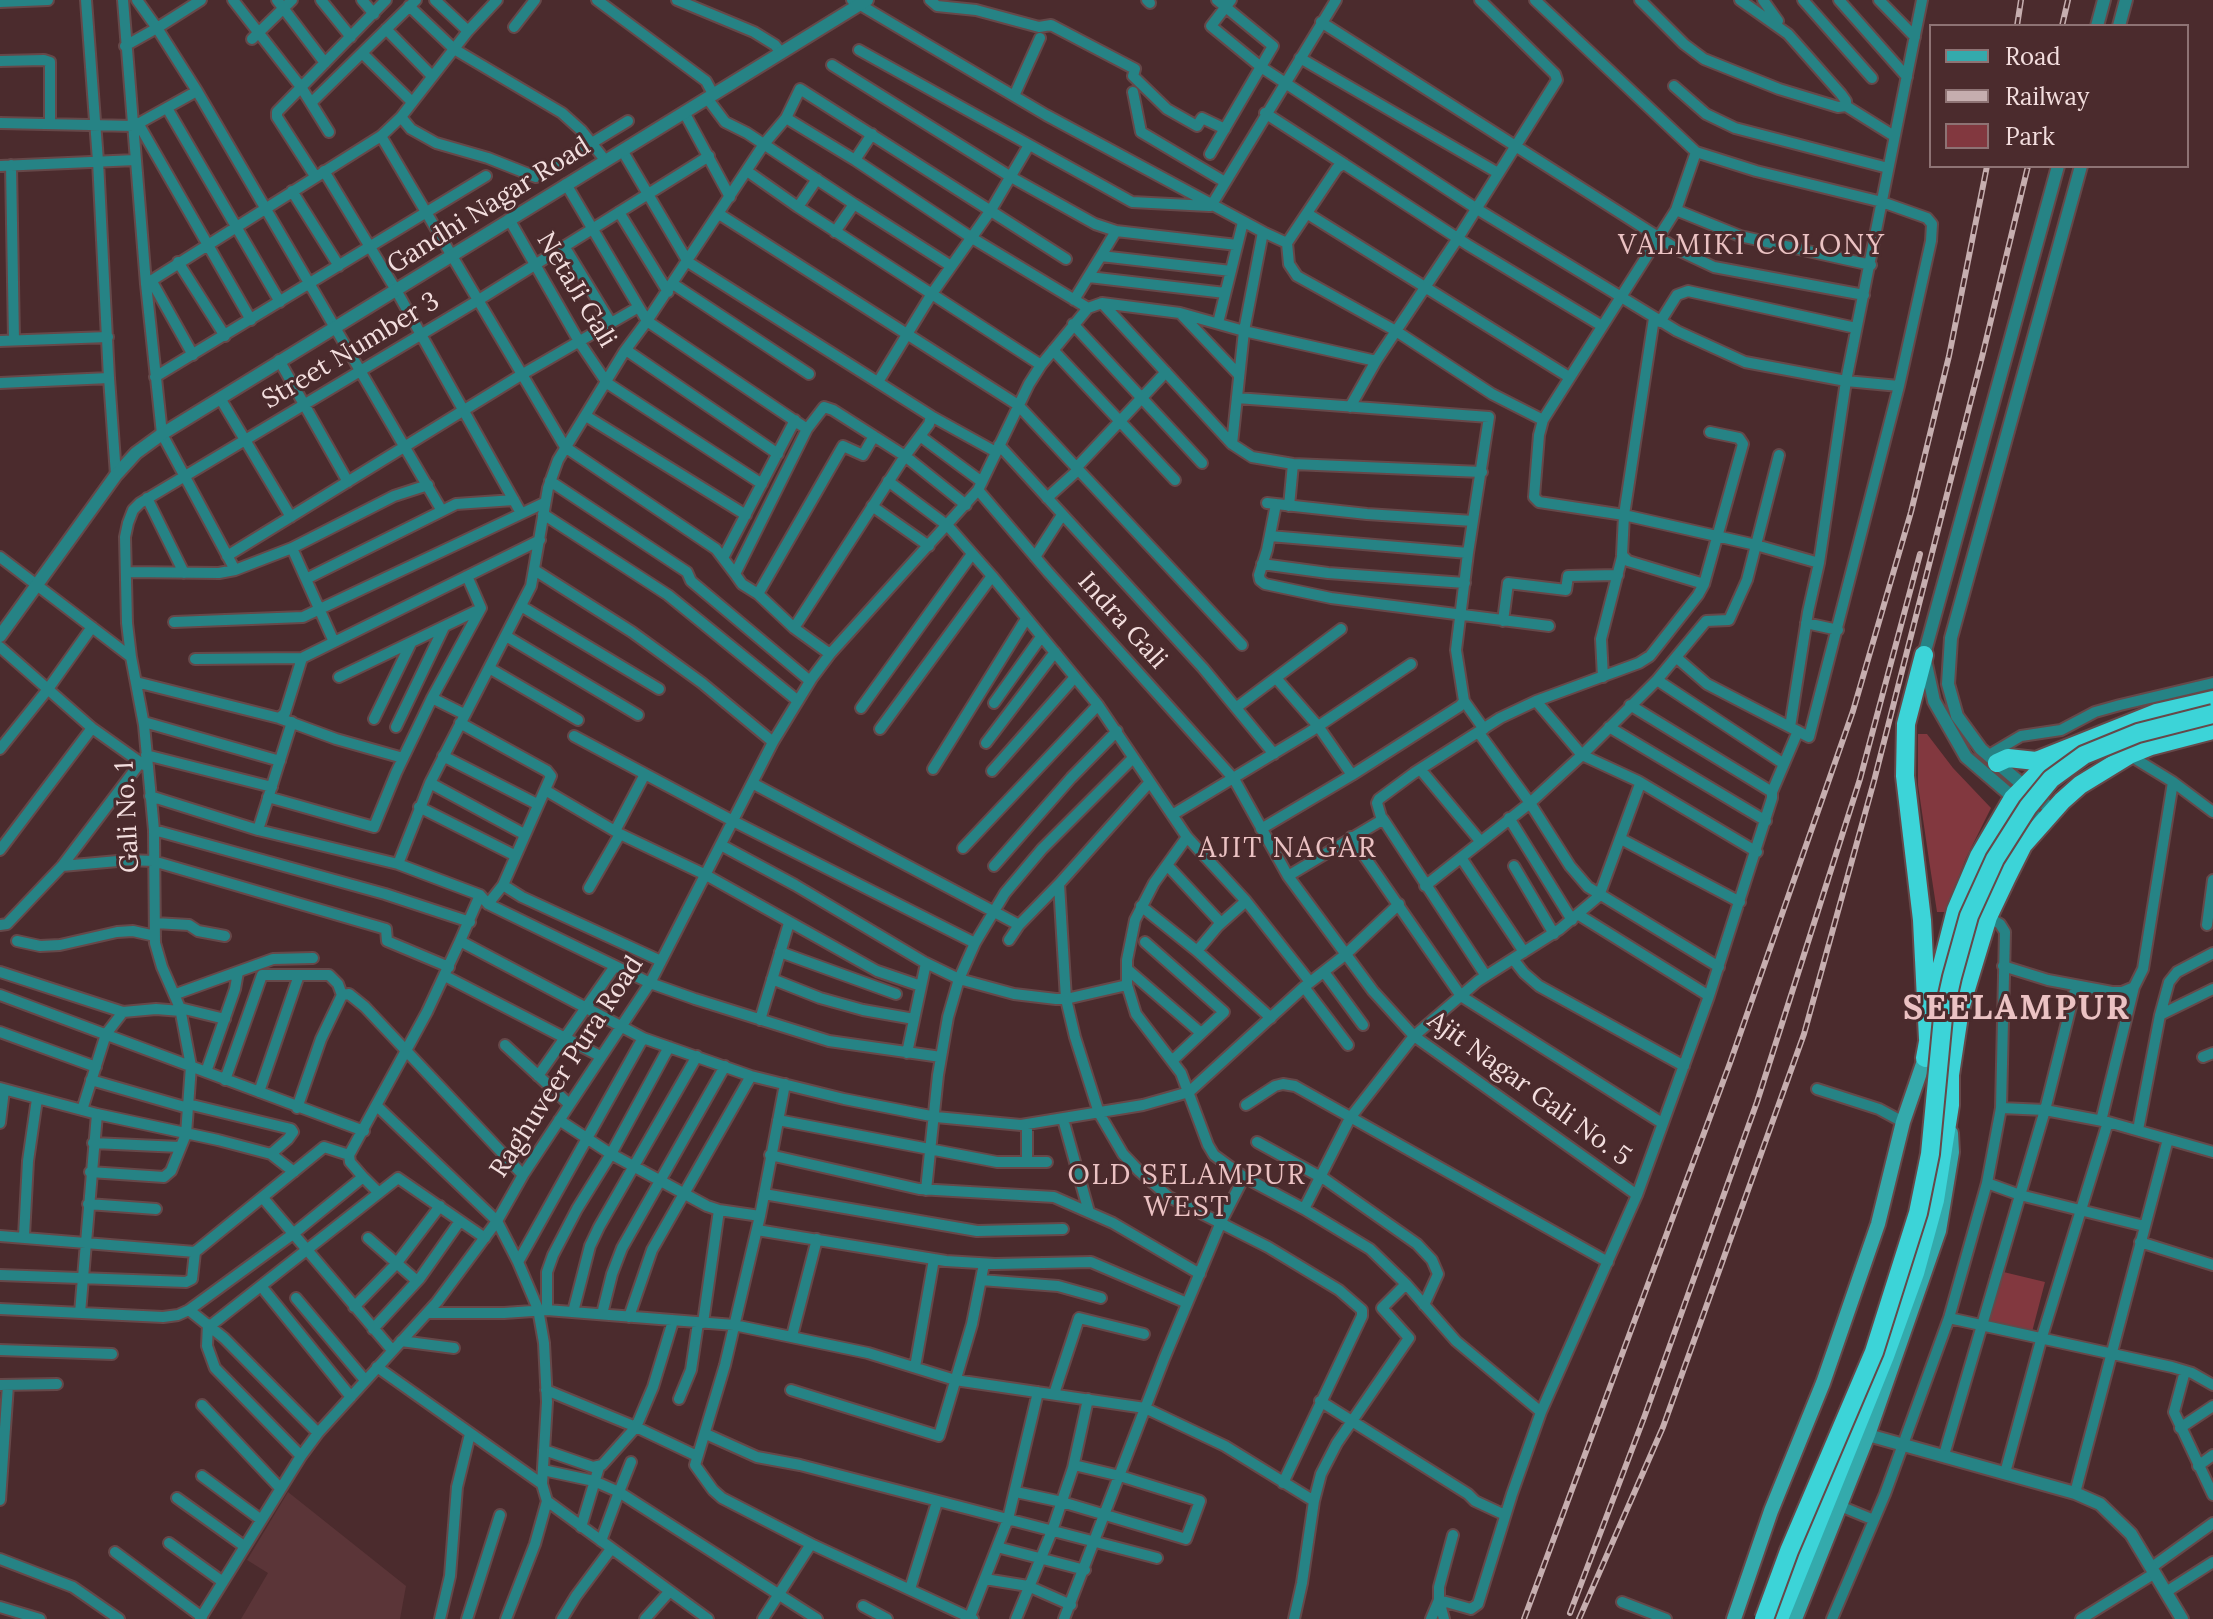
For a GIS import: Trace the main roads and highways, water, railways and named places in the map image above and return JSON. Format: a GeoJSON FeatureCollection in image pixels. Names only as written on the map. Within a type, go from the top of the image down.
{"type":"FeatureCollection","features":[{"type":"Feature","properties":{"kind":"highway"},"geometry":{"type":"LineString","coordinates":[[1924,655],[1906,724],[1905,776],[1922,920],[1926,1049]]}},
{"type":"Feature","properties":{"kind":"highway"},"geometry":{"type":"LineString","coordinates":[[1993,759],[2036,761],[2156,713],[2213,700]]}},
{"type":"Feature","properties":{"kind":"highway"},"geometry":{"type":"LineString","coordinates":[[1764,1619],[1789,1551],[1874,1352],[1918,1213],[1930,1154],[1943,1017],[1969,916],[1995,859],[2028,807],[2051,779],[2084,755],[2138,733],[2213,714]]}},
{"type":"Feature","properties":{"kind":"highway"},"geometry":{"type":"LineString","coordinates":[[1779,1619],[1885,1356],[1915,1273],[1935,1200],[1950,1105],[1950,1075],[1960,1009],[1988,917],[2023,845],[2080,785],[2129,755],[2213,730]]}},
{"type":"Feature","properties":{"kind":"highway"},"geometry":{"type":"LineString","coordinates":[[1926,1049],[1956,910],[1979,856],[2019,793],[2037,774],[2075,746]]}},
{"type":"Feature","properties":{"kind":"main road"},"geometry":{"type":"LineString","coordinates":[[1734,1619],[1771,1511],[1823,1383],[1878,1224],[1903,1122],[1926,1049]]}},
{"type":"Feature","properties":{"kind":"main road"},"geometry":{"type":"LineString","coordinates":[[1795,1619],[1868,1435],[1939,1231],[1952,1152],[1950,1105]]}},
{"type":"Feature","properties":{"kind":"railway"},"geometry":{"type":"LineString","coordinates":[[2017,24],[2021,0]]}},
{"type":"Feature","properties":{"kind":"railway"},"geometry":{"type":"LineString","coordinates":[[2062,24],[2068,0]]}},
{"type":"Feature","properties":{"kind":"railway"},"geometry":{"type":"LineString","coordinates":[[1524,1619],[1730,1063],[1853,711],[1911,512],[1949,356],[1987,168]]}},
{"type":"Feature","properties":{"kind":"railway"},"geometry":{"type":"LineString","coordinates":[[1579,1619],[1663,1427],[1804,1034],[1874,781],[2028,168]]}},
{"type":"Feature","properties":{"kind":"railway"},"geometry":{"type":"LineString","coordinates":[[1570,1613],[1757,1102],[1860,779],[1920,554]]}},
{"type":"Feature","properties":{"kind":"district","name":"VALMIKI COLONY"},"geometry":{"type":"Point","coordinates":[1752,246]}},
{"type":"Feature","properties":{"kind":"district","name":"AJIT NAGAR"},"geometry":{"type":"Point","coordinates":[1288,849]}},
{"type":"Feature","properties":{"kind":"district","name":"SEELAMPUR"},"geometry":{"type":"Point","coordinates":[2017,1009]}},
{"type":"Feature","properties":{"kind":"district","name":"OLD SELAMPUR WEST"},"geometry":{"type":"Point","coordinates":[1187,1192]}}]}
